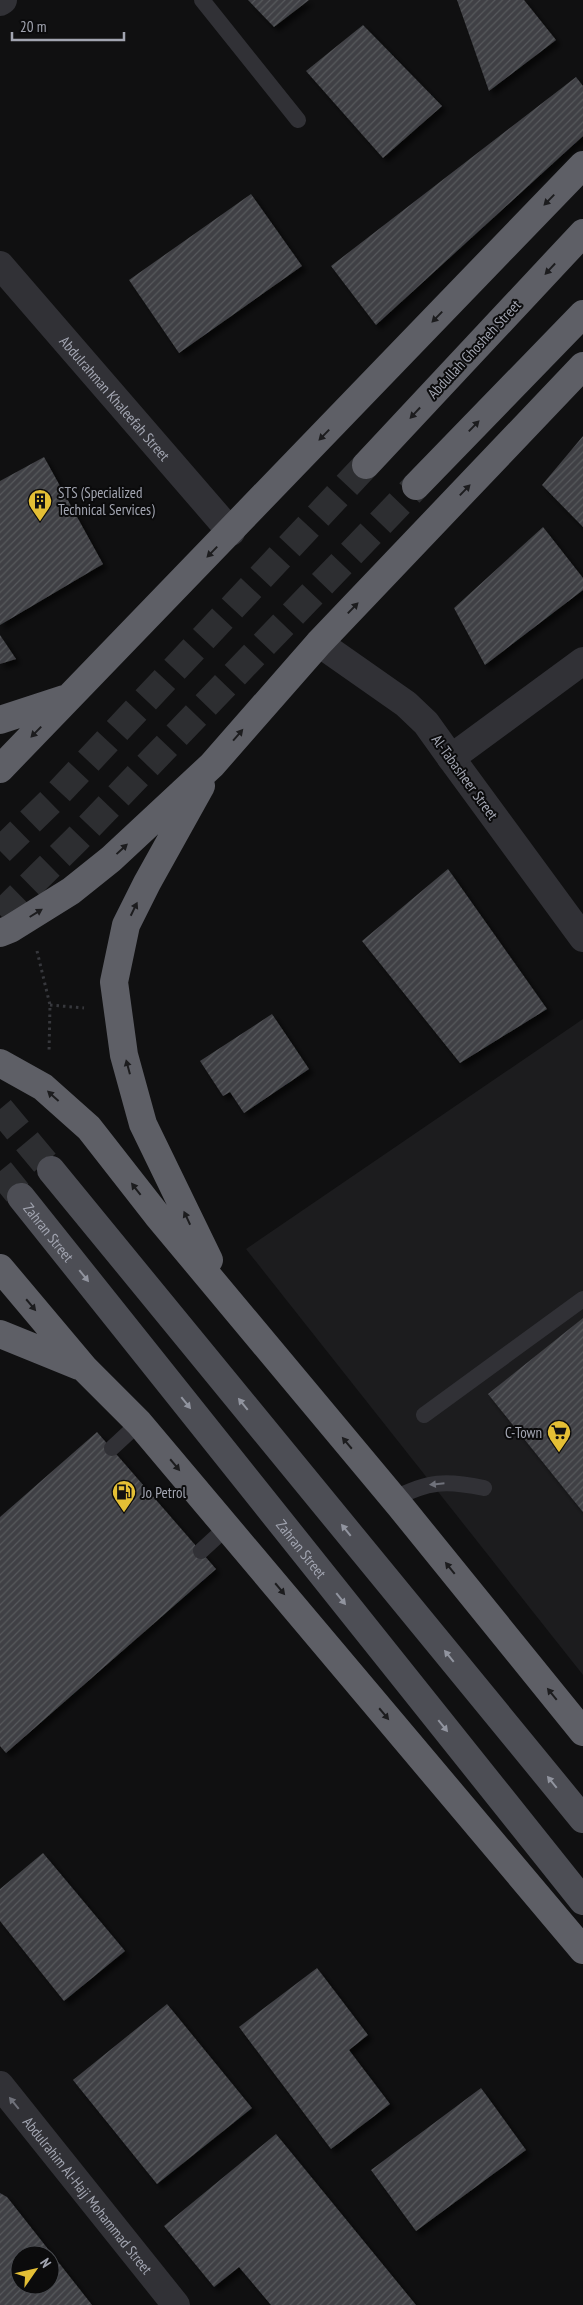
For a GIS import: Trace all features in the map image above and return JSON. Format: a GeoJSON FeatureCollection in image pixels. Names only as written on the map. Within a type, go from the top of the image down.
{"type":"FeatureCollection","features":[{"type":"Feature","properties":{"kind":"highway"},"geometry":{"type":"LineString","coordinates":[[0,769],[231,532],[583,165]]}},
{"type":"Feature","properties":{"kind":"highway","name":"Abdullah Ghosheh Street"},"geometry":{"type":"LineString","coordinates":[[366,465],[583,233]]}},
{"type":"Feature","properties":{"kind":"highway"},"geometry":{"type":"LineString","coordinates":[[416,486],[583,314]]}},
{"type":"Feature","properties":{"kind":"highway"},"geometry":{"type":"LineString","coordinates":[[11,927],[71,891],[111,859],[212,765],[319,643],[583,366]]}},
{"type":"Feature","properties":{"kind":"highway"},"geometry":{"type":"LineString","coordinates":[[0,720],[70,697]]}},
{"type":"Feature","properties":{"kind":"highway"},"geometry":{"type":"LineString","coordinates":[[212,765],[126,925],[114,982],[124,1056],[143,1124],[196,1237],[234,1307]]}},
{"type":"Feature","properties":{"kind":"highway"},"geometry":{"type":"LineString","coordinates":[[0,1063],[43,1087],[89,1128],[156,1215],[393,1499],[583,1732]]}},
{"type":"Feature","properties":{"kind":"highway"},"geometry":{"type":"LineString","coordinates":[[0,1268],[85,1369],[139,1423],[228,1527],[583,1950]]}},
{"type":"Feature","properties":{"kind":"highway"},"geometry":{"type":"LineString","coordinates":[[0,1334],[85,1369]]}},
{"type":"Feature","properties":{"kind":"main road"},"geometry":{"type":"LineString","coordinates":[[51,1170],[583,1819]]}},
{"type":"Feature","properties":{"kind":"main road","name":"Zahran Street"},"geometry":{"type":"LineString","coordinates":[[21,1197],[583,1902]]}},
{"type":"Feature","properties":{"kind":"street","name":"Abdulrahman Khaleefah Street"},"geometry":{"type":"LineString","coordinates":[[0,265],[231,532]]}},
{"type":"Feature","properties":{"kind":"street","name":"Al-Tabasheer Street"},"geometry":{"type":"LineString","coordinates":[[319,643],[406,704],[426,723],[583,938]]}},
{"type":"Feature","properties":{"kind":"street"},"geometry":{"type":"LineString","coordinates":[[452,758],[583,661]]}},
{"type":"Feature","properties":{"kind":"street","name":"Abdulrahim Al-Hajj Mohammad Street"},"geometry":{"type":"LineString","coordinates":[[0,2085],[176,2305]]}},
{"type":"Feature","properties":{"kind":"lane"},"geometry":{"type":"LineString","coordinates":[[202,0],[298,120]]}},
{"type":"Feature","properties":{"kind":"lane"},"geometry":{"type":"LineString","coordinates":[[424,1415],[583,1299]]}},
{"type":"Feature","properties":{"kind":"lane"},"geometry":{"type":"LineString","coordinates":[[112,1448],[139,1423]]}},
{"type":"Feature","properties":{"kind":"lane"},"geometry":{"type":"LineString","coordinates":[[393,1499],[420,1486],[444,1482],[484,1488]]}},
{"type":"Feature","properties":{"kind":"lane"},"geometry":{"type":"LineString","coordinates":[[202,1551],[228,1527]]}},
{"type":"Feature","properties":{"kind":"path"},"geometry":{"type":"LineString","coordinates":[[11,927],[37,952],[50,1005],[49,1053],[43,1087]]}},
{"type":"Feature","properties":{"kind":"shaded area"},"geometry":{"type":"Polygon","coordinates":[[[583,1019],[583,1675],[246,1249],[583,1019]]]}},
{"type":"Feature","properties":{"kind":"building"},"geometry":{"type":"Polygon","coordinates":[[[248,0],[309,0],[274,27],[248,0]]]}},
{"type":"Feature","properties":{"kind":"building"},"geometry":{"type":"Polygon","coordinates":[[[457,0],[524,0],[556,40],[489,91],[457,0]]]}},
{"type":"Feature","properties":{"kind":"building"},"geometry":{"type":"Polygon","coordinates":[[[363,25],[442,106],[383,158],[306,71],[363,25]]]}},
{"type":"Feature","properties":{"kind":"building"},"geometry":{"type":"Polygon","coordinates":[[[576,77],[583,86],[583,136],[376,325],[331,266],[576,77]]]}},
{"type":"Feature","properties":{"kind":"building"},"geometry":{"type":"Polygon","coordinates":[[[251,194],[302,266],[179,353],[129,280],[251,194]]]}},
{"type":"Feature","properties":{"kind":"building"},"geometry":{"type":"Polygon","coordinates":[[[583,436],[583,527],[542,485],[583,436]]]}},
{"type":"Feature","properties":{"kind":"building","name":"STS (Specialized Technical Services)"},"geometry":{"type":"Polygon","coordinates":[[[44,457],[103,564],[0,625],[0,481],[44,457]]]}},
{"type":"Feature","properties":{"kind":"building"},"geometry":{"type":"Polygon","coordinates":[[[543,527],[583,578],[583,590],[485,665],[454,608],[543,527]]]}},
{"type":"Feature","properties":{"kind":"building"},"geometry":{"type":"Polygon","coordinates":[[[0,635],[16,659],[0,664],[0,635]]]}},
{"type":"Feature","properties":{"kind":"building"},"geometry":{"type":"Polygon","coordinates":[[[448,869],[547,1009],[460,1063],[362,941],[448,869]]]}},
{"type":"Feature","properties":{"kind":"building"},"geometry":{"type":"Polygon","coordinates":[[[272,1014],[309,1069],[244,1113],[230,1092],[223,1096],[200,1061],[272,1014]]]}},
{"type":"Feature","properties":{"kind":"building","name":"C-Town"},"geometry":{"type":"Polygon","coordinates":[[[583,1318],[583,1512],[488,1394],[583,1318]]]}},
{"type":"Feature","properties":{"kind":"building"},"geometry":{"type":"Polygon","coordinates":[[[97,1432],[216,1569],[6,1753],[0,1746],[0,1517],[97,1432]]]}},
{"type":"Feature","properties":{"kind":"building"},"geometry":{"type":"Polygon","coordinates":[[[43,1853],[125,1951],[64,2001],[0,1921],[0,1889],[43,1853]]]}},
{"type":"Feature","properties":{"kind":"building"},"geometry":{"type":"Polygon","coordinates":[[[317,1968],[368,2035],[349,2050],[390,2104],[331,2149],[239,2027],[317,1968]]]}},
{"type":"Feature","properties":{"kind":"building"},"geometry":{"type":"Polygon","coordinates":[[[167,2004],[252,2108],[157,2184],[73,2080],[167,2004]]]}},
{"type":"Feature","properties":{"kind":"building"},"geometry":{"type":"Polygon","coordinates":[[[481,2088],[526,2150],[416,2231],[371,2170],[481,2088]]]}},
{"type":"Feature","properties":{"kind":"building"},"geometry":{"type":"Polygon","coordinates":[[[276,2134],[416,2305],[271,2305],[239,2267],[214,2287],[164,2226],[276,2134]]]}},
{"type":"Feature","properties":{"kind":"building"},"geometry":{"type":"Polygon","coordinates":[[[0,2193],[7,2197],[45,2245],[10,2245],[10,2295],[60,2295],[60,2264],[92,2305],[0,2305],[0,2193]]]}},
{"type":"Feature","properties":{"kind":"tunnel"},"geometry":{"type":"LineString","coordinates":[[0,851],[50,802],[366,465]]}},
{"type":"Feature","properties":{"kind":"tunnel"},"geometry":{"type":"LineString","coordinates":[[0,915],[76,840],[416,486]]}},
{"type":"Feature","properties":{"kind":"tunnel"},"geometry":{"type":"LineString","coordinates":[[0,1109],[51,1170]]}},
{"type":"Feature","properties":{"kind":"tunnel"},"geometry":{"type":"LineString","coordinates":[[0,1171],[21,1197]]}},
{"type":"Feature","properties":{"kind":"place","name":"STS (Specialized Technical Services)"},"geometry":{"type":"Point","coordinates":[40,522]}},
{"type":"Feature","properties":{"kind":"place","name":"C-Town"},"geometry":{"type":"Point","coordinates":[559,1453]}},
{"type":"Feature","properties":{"kind":"place","name":"Jo Petrol"},"geometry":{"type":"Point","coordinates":[124,1513]}}]}
